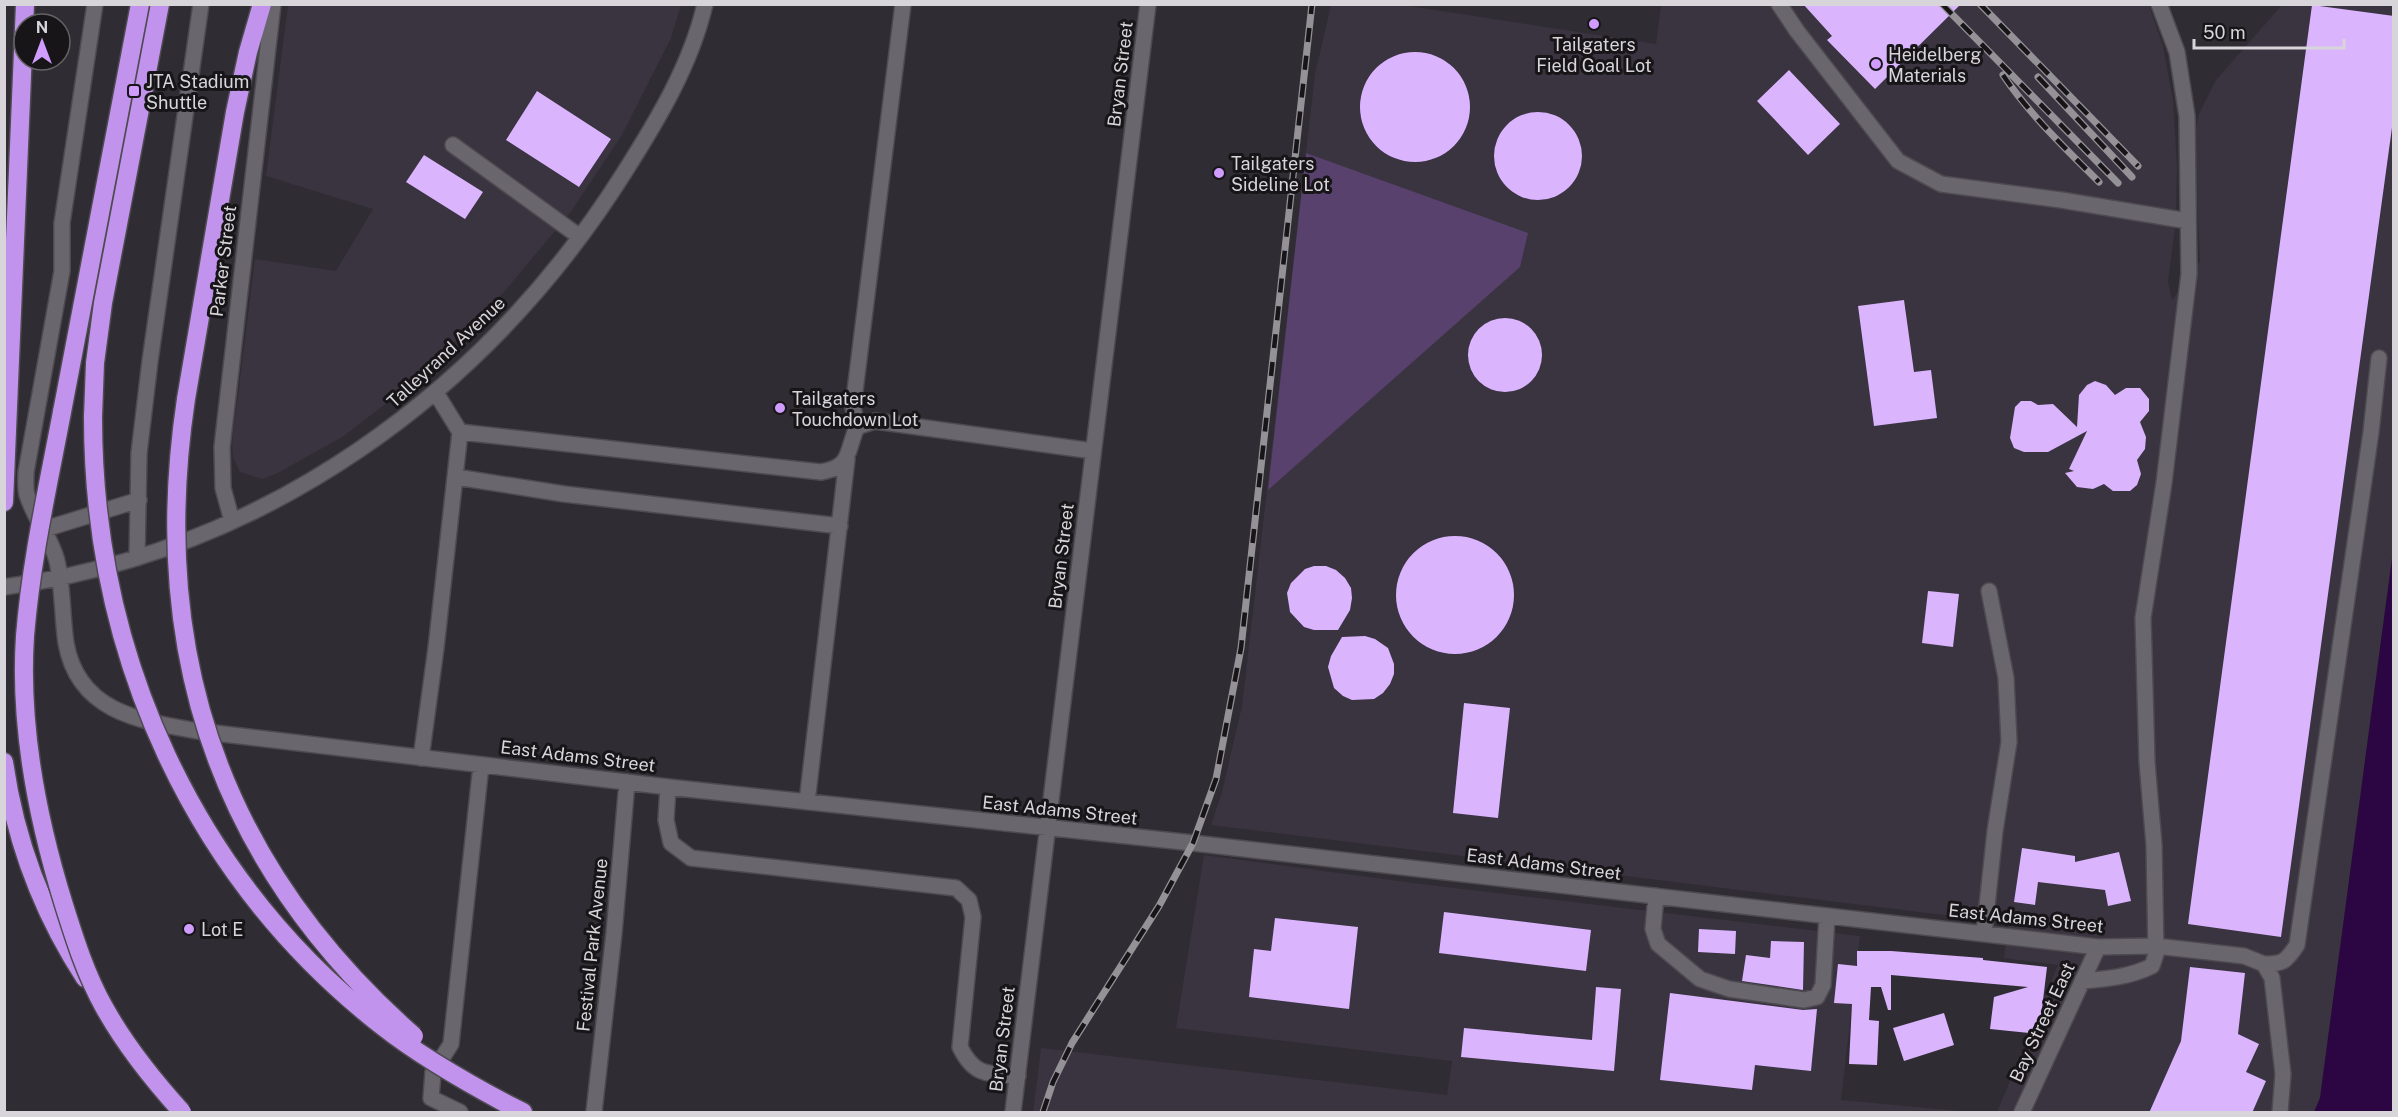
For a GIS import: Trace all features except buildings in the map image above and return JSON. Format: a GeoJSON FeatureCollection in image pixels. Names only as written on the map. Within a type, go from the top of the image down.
{"type":"FeatureCollection","features":[{"type":"Feature","properties":{"kind":"highway"},"geometry":{"type":"LineString","coordinates":[[4,502],[25,4]]}},
{"type":"Feature","properties":{"kind":"highway"},"geometry":{"type":"LineString","coordinates":[[103,1006],[72,931],[40,817],[27,735],[24,653],[36,547],[140,4]]}},
{"type":"Feature","properties":{"kind":"highway"},"geometry":{"type":"LineString","coordinates":[[160,4],[105,293],[94,391],[93,454],[97,516],[108,582],[124,647],[149,717],[181,785],[216,845],[260,906],[325,976],[382,1026],[435,1063],[523,1113]]}},
{"type":"Feature","properties":{"kind":"highway"},"geometry":{"type":"LineString","coordinates":[[262,4],[235,112],[186,399],[175,497],[175,537],[180,612],[186,650],[213,749],[232,796],[249,831],[283,889],[344,969],[382,1009],[461,1074],[505,1103]]}},
{"type":"Feature","properties":{"kind":"highway"},"geometry":{"type":"LineString","coordinates":[[4,762],[18,830],[37,888],[62,941],[137,1058],[182,1113]]}},
{"type":"Feature","properties":{"kind":"street","name":"East Adams Street"},"geometry":{"type":"LineString","coordinates":[[95,4],[62,223],[62,272],[26,472],[27,494],[52,545],[60,578],[64,626],[71,665],[85,689],[95,698],[119,711],[149,722],[198,731],[421,758],[1193,843],[2098,947],[2156,946],[2244,956],[2264,964]]}},
{"type":"Feature","properties":{"kind":"street"},"geometry":{"type":"LineString","coordinates":[[138,558],[140,453],[150,361],[201,4]]}},
{"type":"Feature","properties":{"kind":"street","name":"Parker Street"},"geometry":{"type":"LineString","coordinates":[[232,521],[223,488],[222,447],[273,4]]}},
{"type":"Feature","properties":{"kind":"street","name":"Talleyrand Avenue"},"geometry":{"type":"LineString","coordinates":[[4,587],[60,578],[138,558],[232,521],[298,489],[347,460],[436,393],[528,302],[603,208],[645,141],[675,86],[702,20],[705,4]]}},
{"type":"Feature","properties":{"kind":"street"},"geometry":{"type":"LineString","coordinates":[[807,802],[847,459],[850,443],[857,427],[853,407],[903,4]]}},
{"type":"Feature","properties":{"kind":"street","name":"Bryan Street"},"geometry":{"type":"LineString","coordinates":[[1013,1113],[1148,4]]}},
{"type":"Feature","properties":{"kind":"street"},"geometry":{"type":"LineString","coordinates":[[1779,4],[1797,31],[1898,162],[1941,184],[2061,200],[2188,221]]}},
{"type":"Feature","properties":{"kind":"street"},"geometry":{"type":"LineString","coordinates":[[2082,981],[2110,979],[2140,972],[2152,966],[2156,946],[2154,845],[2147,762],[2143,618],[2164,483],[2189,274],[2186,107],[2176,52],[2159,4]]}},
{"type":"Feature","properties":{"kind":"street"},"geometry":{"type":"LineString","coordinates":[[453,145],[580,237]]}},
{"type":"Feature","properties":{"kind":"street"},"geometry":{"type":"LineString","coordinates":[[2280,1113],[2283,1074],[2272,978],[2264,964],[2280,964],[2287,959],[2297,945],[2370,442],[2379,358]]}},
{"type":"Feature","properties":{"kind":"street"},"geometry":{"type":"LineString","coordinates":[[421,758],[460,432],[436,393]]}},
{"type":"Feature","properties":{"kind":"street"},"geometry":{"type":"LineString","coordinates":[[857,427],[875,421],[1094,451]]}},
{"type":"Feature","properties":{"kind":"street"},"geometry":{"type":"LineString","coordinates":[[460,432],[821,472],[836,470],[847,459]]}},
{"type":"Feature","properties":{"kind":"street"},"geometry":{"type":"LineString","coordinates":[[456,477],[564,494],[840,526]]}},
{"type":"Feature","properties":{"kind":"street"},"geometry":{"type":"LineString","coordinates":[[45,529],[139,500]]}},
{"type":"Feature","properties":{"kind":"street"},"geometry":{"type":"LineString","coordinates":[[1984,934],[1995,831],[2009,742],[2006,678],[1989,591]]}},
{"type":"Feature","properties":{"kind":"street"},"geometry":{"type":"LineString","coordinates":[[460,1113],[431,1098],[433,1072],[451,1044],[481,765]]}},
{"type":"Feature","properties":{"kind":"street","name":"Festival Park Avenue"},"geometry":{"type":"LineString","coordinates":[[594,1113],[614,933],[627,782]]}},
{"type":"Feature","properties":{"kind":"street"},"geometry":{"type":"LineString","coordinates":[[668,787],[666,820],[671,843],[691,858],[956,888],[969,900],[973,917],[960,1047],[967,1062],[976,1070],[988,1074],[1018,1076]]}},
{"type":"Feature","properties":{"kind":"street"},"geometry":{"type":"LineString","coordinates":[[1656,896],[1653,929],[1658,944],[1700,979],[1729,989],[1804,1000],[1817,997],[1823,985],[1827,916]]}},
{"type":"Feature","properties":{"kind":"street","name":"Bay Street East"},"geometry":{"type":"LineString","coordinates":[[2022,1113],[2098,947]]}},
{"type":"Feature","properties":{"kind":"shaded area"},"geometry":{"type":"Polygon","coordinates":[[[288,5],[681,5],[671,38],[622,135],[570,213],[504,292],[415,381],[344,436],[276,474],[262,479],[240,472],[233,457],[232,442],[255,259],[336,271],[373,209],[266,176],[288,5]]]}},
{"type":"Feature","properties":{"kind":"shaded area"},"geometry":{"type":"Polygon","coordinates":[[[1331,5],[1403,5],[1656,44],[1661,5],[2149,5],[2163,46],[2173,100],[2177,167],[2176,221],[2168,281],[2172,300],[2200,261],[2194,135],[2199,114],[2216,80],[2282,5],[2393,5],[2393,551],[2320,1098],[2314,1112],[1997,1112],[2058,965],[2004,958],[2009,923],[1211,825],[1222,792],[1242,706],[1315,74],[1331,5]]]}},
{"type":"Feature","properties":{"kind":"shaded area"},"geometry":{"type":"Polygon","coordinates":[[[1306,153],[1528,233],[1520,267],[1268,490],[1306,153]]]}},
{"type":"Feature","properties":{"kind":"shaded area"},"geometry":{"type":"Polygon","coordinates":[[[2393,551],[2393,1112],[2314,1112],[2320,1098],[2393,551]]]}},
{"type":"Feature","properties":{"kind":"shaded area"},"geometry":{"type":"Polygon","coordinates":[[[1204,855],[1421,884],[1860,936],[1841,1100],[1970,1112],[1033,1112],[1041,1048],[1447,1095],[1452,1061],[1176,1028],[1204,855]]]}},
{"type":"Feature","properties":{"kind":"railway"},"geometry":{"type":"LineString","coordinates":[[1043,1112],[1053,1082],[1072,1043],[1159,906],[1193,843],[1216,779],[1241,648],[1312,4]]}},
{"type":"Feature","properties":{"kind":"railway"},"geometry":{"type":"LineString","coordinates":[[1942,4],[2118,183]]}},
{"type":"Feature","properties":{"kind":"railway"},"geometry":{"type":"LineString","coordinates":[[1980,4],[2138,166]]}},
{"type":"Feature","properties":{"kind":"railway"},"geometry":{"type":"LineString","coordinates":[[2003,75],[2036,117],[2099,182]]}},
{"type":"Feature","properties":{"kind":"railway"},"geometry":{"type":"LineString","coordinates":[[2038,77],[2132,177]]}},
{"type":"Feature","properties":{"kind":"place","name":"Tailgaters Field Goal Lot"},"geometry":{"type":"Point","coordinates":[1594,24]}},
{"type":"Feature","properties":{"kind":"place","name":"Heidelberg Materials"},"geometry":{"type":"Point","coordinates":[1876,64]}},
{"type":"Feature","properties":{"kind":"place","name":"JTA Stadium Shuttle"},"geometry":{"type":"Point","coordinates":[134,91]}},
{"type":"Feature","properties":{"kind":"place","name":"Tailgaters Sideline Lot"},"geometry":{"type":"Point","coordinates":[1219,173]}},
{"type":"Feature","properties":{"kind":"place","name":"Tailgaters Touchdown Lot"},"geometry":{"type":"Point","coordinates":[780,408]}},
{"type":"Feature","properties":{"kind":"place","name":"Lot E"},"geometry":{"type":"Point","coordinates":[189,929]}}]}
